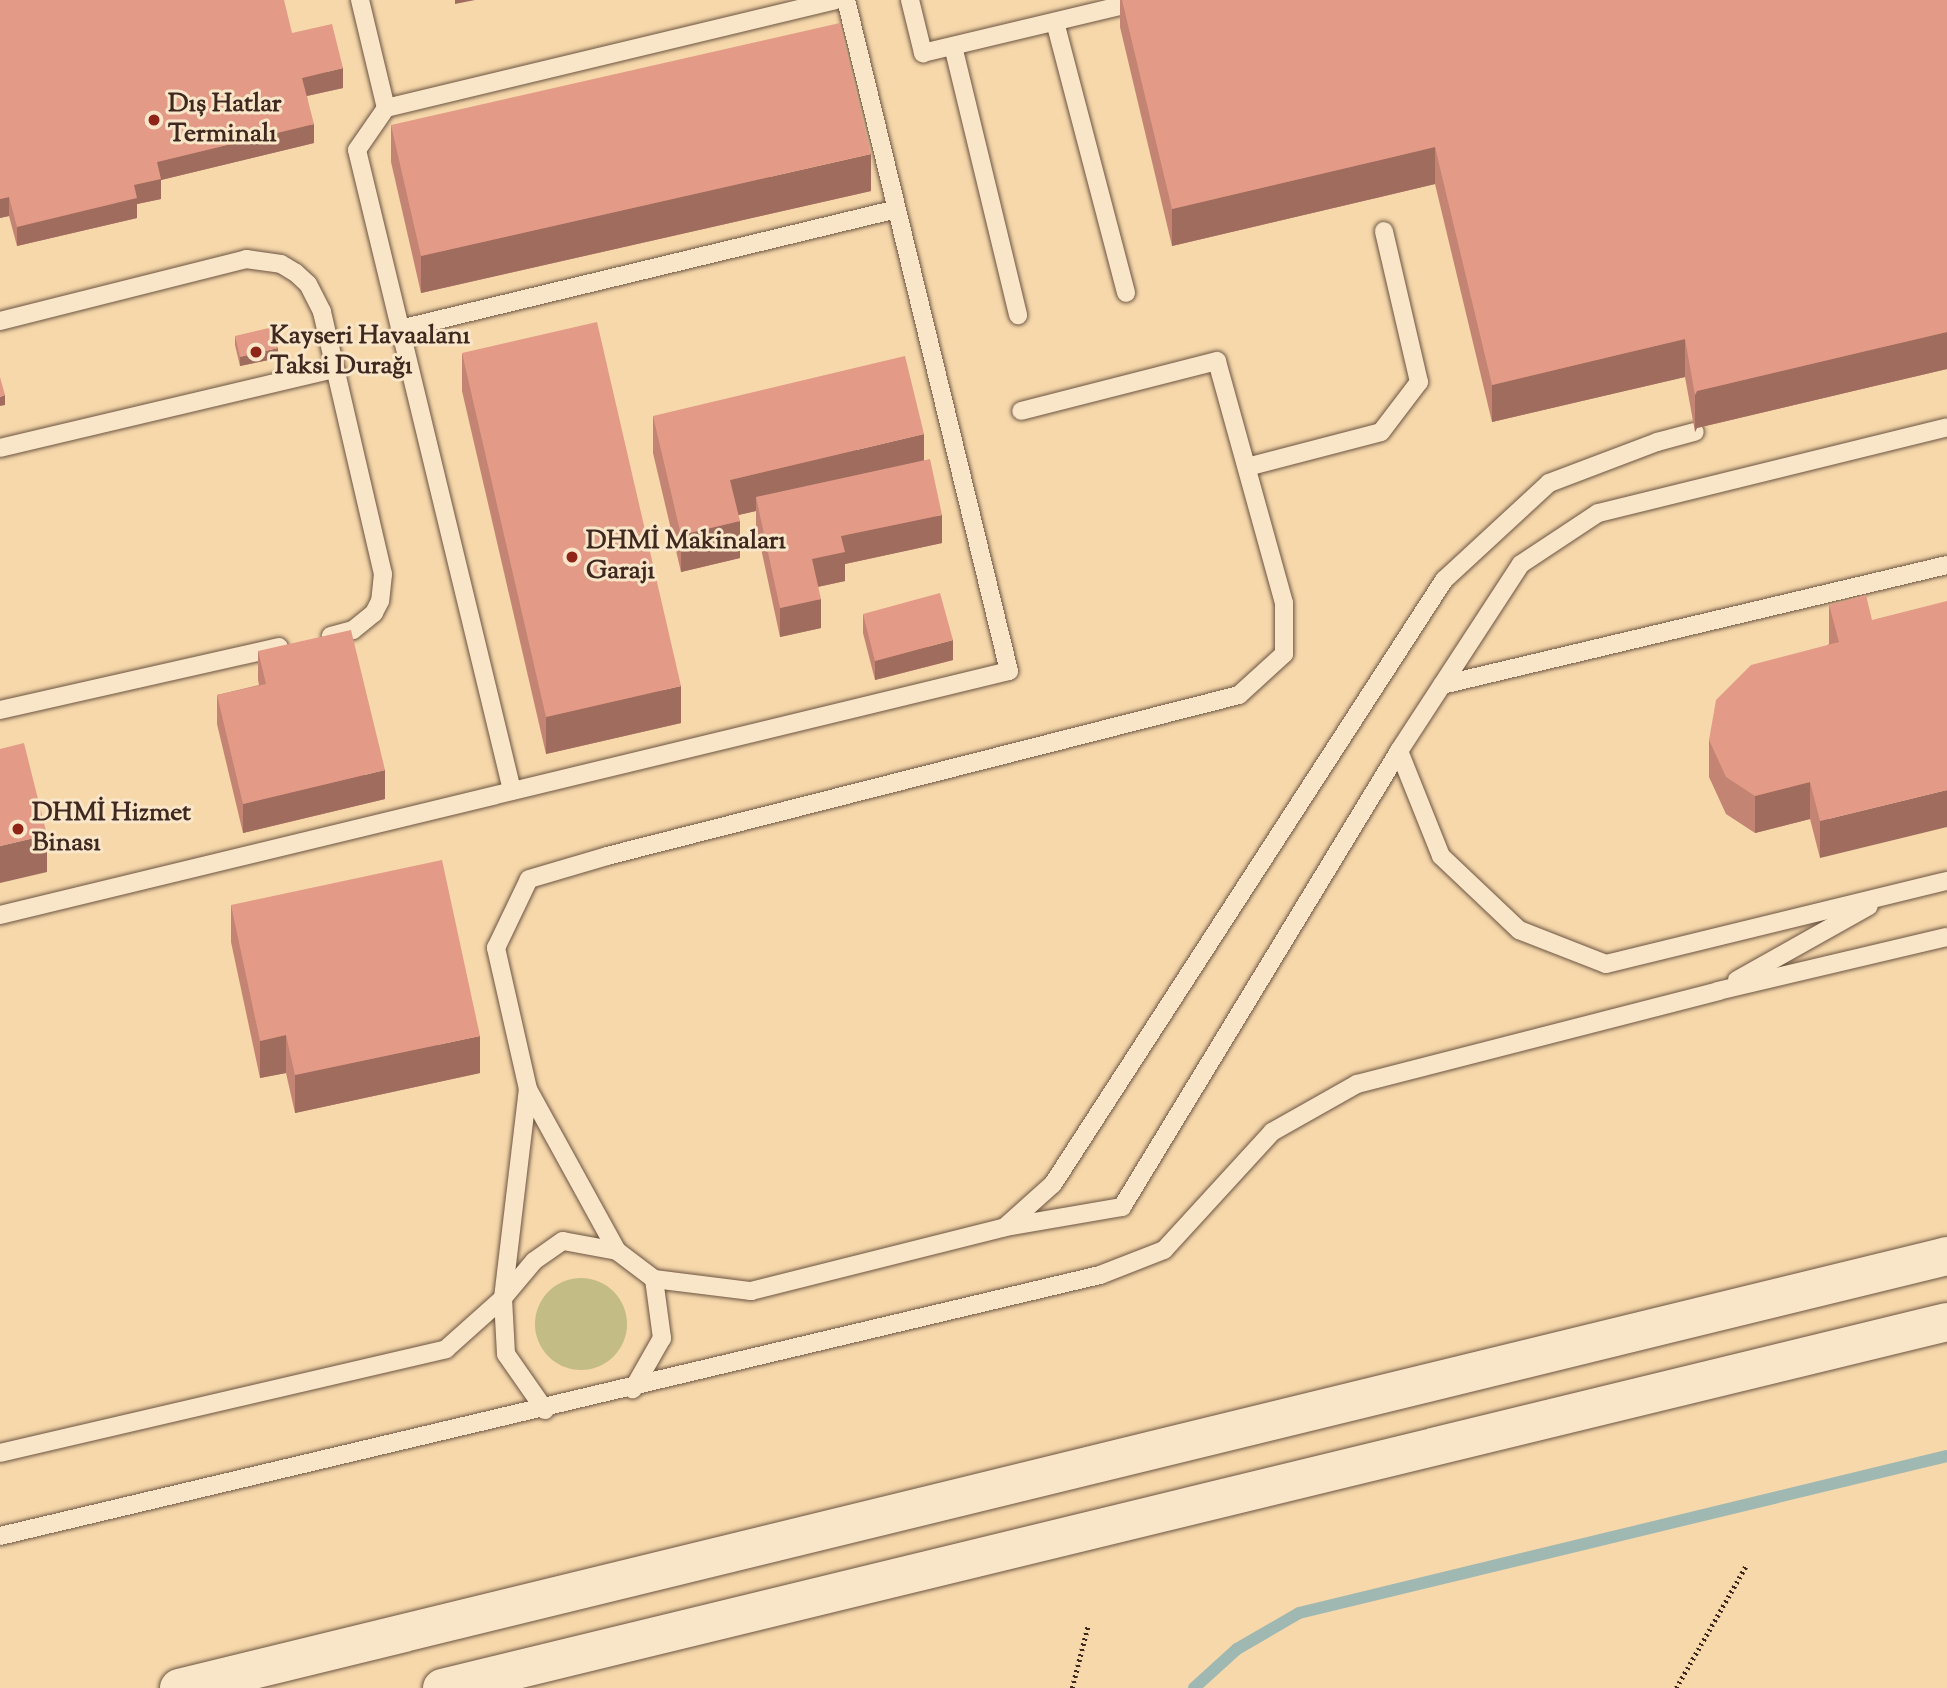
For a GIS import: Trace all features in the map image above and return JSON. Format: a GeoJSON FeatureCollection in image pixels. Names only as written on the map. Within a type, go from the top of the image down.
{"type":"FeatureCollection","features":[{"type":"Feature","properties":{"kind":"main road"},"geometry":{"type":"LineString","coordinates":[[178,1688],[1947,1256]]}},
{"type":"Feature","properties":{"kind":"main road"},"geometry":{"type":"LineString","coordinates":[[442,1688],[1947,1322]]}},
{"type":"Feature","properties":{"kind":"lane"},"geometry":{"type":"LineString","coordinates":[[360,0],[386,108]]}},
{"type":"Feature","properties":{"kind":"lane"},"geometry":{"type":"LineString","coordinates":[[512,790],[357,150],[386,108],[835,0]]}},
{"type":"Feature","properties":{"kind":"lane"},"geometry":{"type":"LineString","coordinates":[[0,915],[1009,671],[846,0]]}},
{"type":"Feature","properties":{"kind":"lane"},"geometry":{"type":"LineString","coordinates":[[910,0],[923,54],[1146,0]]}},
{"type":"Feature","properties":{"kind":"lane"},"geometry":{"type":"LineString","coordinates":[[1055,22],[1126,293]]}},
{"type":"Feature","properties":{"kind":"lane"},"geometry":{"type":"LineString","coordinates":[[953,47],[1017,315]]}},
{"type":"Feature","properties":{"kind":"lane"},"geometry":{"type":"LineString","coordinates":[[400,329],[897,209]]}},
{"type":"Feature","properties":{"kind":"lane"},"geometry":{"type":"LineString","coordinates":[[1247,467],[1381,432],[1419,382],[1384,231]]}},
{"type":"Feature","properties":{"kind":"lane"},"geometry":{"type":"LineString","coordinates":[[0,321],[246,259],[264,260],[289,268],[308,284],[322,312],[383,575],[383,588],[374,613],[353,630],[0,710]]}},
{"type":"Feature","properties":{"kind":"lane"},"geometry":{"type":"LineString","coordinates":[[1020,411],[1217,361],[1284,603],[1284,654],[1239,695],[620,853],[530,879],[496,948],[528,1089],[617,1251],[654,1279],[751,1291],[1004,1227],[1122,1207],[1399,751],[1521,564],[1598,513],[1947,427]]}},
{"type":"Feature","properties":{"kind":"lane"},"geometry":{"type":"LineString","coordinates":[[0,448],[335,369]]}},
{"type":"Feature","properties":{"kind":"lane"},"geometry":{"type":"LineString","coordinates":[[1004,1227],[1053,1184],[1444,580],[1549,483],[1657,442],[1695,432]]}},
{"type":"Feature","properties":{"kind":"lane"},"geometry":{"type":"LineString","coordinates":[[1442,685],[1947,565]]}},
{"type":"Feature","properties":{"kind":"lane"},"geometry":{"type":"LineString","coordinates":[[1399,751],[1441,856],[1518,930],[1606,964],[1947,881]]}},
{"type":"Feature","properties":{"kind":"lane"},"geometry":{"type":"LineString","coordinates":[[1718,991],[1890,894]]}},
{"type":"Feature","properties":{"kind":"lane"},"geometry":{"type":"LineString","coordinates":[[0,1536],[545,1410],[1100,1275],[1164,1250],[1272,1132],[1357,1084],[1718,991],[1947,937]]}},
{"type":"Feature","properties":{"kind":"lane"},"geometry":{"type":"LineString","coordinates":[[528,1089],[503,1298],[506,1354],[545,1410]]}},
{"type":"Feature","properties":{"kind":"lane"},"geometry":{"type":"LineString","coordinates":[[0,1453],[446,1349],[503,1298],[534,1261],[563,1241],[617,1251]]}},
{"type":"Feature","properties":{"kind":"lane"},"geometry":{"type":"LineString","coordinates":[[633,1389],[662,1338],[654,1279]]}},
{"type":"Feature","properties":{"kind":"path"},"geometry":{"type":"LineString","coordinates":[[1676,1688],[1746,1566]]}},
{"type":"Feature","properties":{"kind":"path"},"geometry":{"type":"LineString","coordinates":[[1072,1688],[1088,1625]]}},
{"type":"Feature","properties":{"kind":"shaded area"},"geometry":{"type":"Polygon","coordinates":[[[581,1278],[599,1282],[613,1292],[623,1306],[627,1324],[623,1342],[613,1356],[599,1366],[581,1370],[563,1366],[549,1356],[539,1342],[535,1324],[539,1306],[549,1292],[563,1282],[581,1278]]]}},
{"type":"Feature","properties":{"kind":"building","name":"Dış Hatlar Terminalı"},"geometry":{"type":"Polygon","coordinates":[[[0,0],[284,0],[292,33],[332,24],[343,68],[302,78],[314,124],[157,162],[161,179],[134,185],[137,198],[17,227],[9,197],[0,199],[0,0]]]}},
{"type":"Feature","properties":{"kind":"building"},"geometry":{"type":"Polygon","coordinates":[[[1122,0],[1947,0],[1947,332],[1697,391],[1695,395],[1685,339],[1492,385],[1435,147],[1172,209],[1122,0]]]}},
{"type":"Feature","properties":{"kind":"building"},"geometry":{"type":"Polygon","coordinates":[[[840,23],[871,154],[421,256],[391,125],[840,23]]]}},
{"type":"Feature","properties":{"kind":"building","name":"DHMİ Makinaları Garajı"},"geometry":{"type":"Polygon","coordinates":[[[597,322],[681,686],[546,717],[462,353],[597,322]]]}},
{"type":"Feature","properties":{"kind":"building"},"geometry":{"type":"Polygon","coordinates":[[[273,327],[278,348],[240,357],[235,336],[273,327]]]}},
{"type":"Feature","properties":{"kind":"building"},"geometry":{"type":"Polygon","coordinates":[[[905,356],[924,434],[730,480],[740,521],[681,535],[653,416],[905,356]]]}},
{"type":"Feature","properties":{"kind":"building"},"geometry":{"type":"Polygon","coordinates":[[[0,377],[5,395],[0,397],[0,377]]]}},
{"type":"Feature","properties":{"kind":"building"},"geometry":{"type":"Polygon","coordinates":[[[930,459],[942,515],[841,536],[845,552],[812,559],[821,599],[780,608],[756,497],[930,459]]]}},
{"type":"Feature","properties":{"kind":"building"},"geometry":{"type":"Polygon","coordinates":[[[940,593],[953,640],[875,661],[863,614],[940,593]]]}},
{"type":"Feature","properties":{"kind":"building"},"geometry":{"type":"Polygon","coordinates":[[[1866,595],[1872,620],[1947,601],[1947,790],[1820,821],[1810,782],[1755,796],[1726,777],[1709,740],[1716,700],[1751,665],[1839,642],[1829,605],[1866,595]]]}},
{"type":"Feature","properties":{"kind":"building"},"geometry":{"type":"Polygon","coordinates":[[[351,630],[385,770],[243,804],[217,695],[266,684],[258,651],[351,630]]]}},
{"type":"Feature","properties":{"kind":"building"},"geometry":{"type":"Polygon","coordinates":[[[24,743],[47,835],[0,846],[0,749],[24,743]]]}},
{"type":"Feature","properties":{"kind":"building"},"geometry":{"type":"Polygon","coordinates":[[[442,860],[480,1036],[295,1075],[286,1035],[260,1041],[231,905],[442,860]]]}},
{"type":"Feature","properties":{"kind":"waterway"},"geometry":{"type":"LineString","coordinates":[[1194,1688],[1237,1649],[1299,1613],[1947,1456]]}},
{"type":"Feature","properties":{"kind":"place","name":"Dış Hatlar Terminalı"},"geometry":{"type":"Point","coordinates":[154,120]}},
{"type":"Feature","properties":{"kind":"place","name":"Kayseri Havaalanı Taksi Durağı"},"geometry":{"type":"Point","coordinates":[256,352]}},
{"type":"Feature","properties":{"kind":"place","name":"DHMİ Makinaları Garajı"},"geometry":{"type":"Point","coordinates":[572,557]}},
{"type":"Feature","properties":{"kind":"place","name":"DHMİ Hizmet Binası"},"geometry":{"type":"Point","coordinates":[18,829]}}]}
